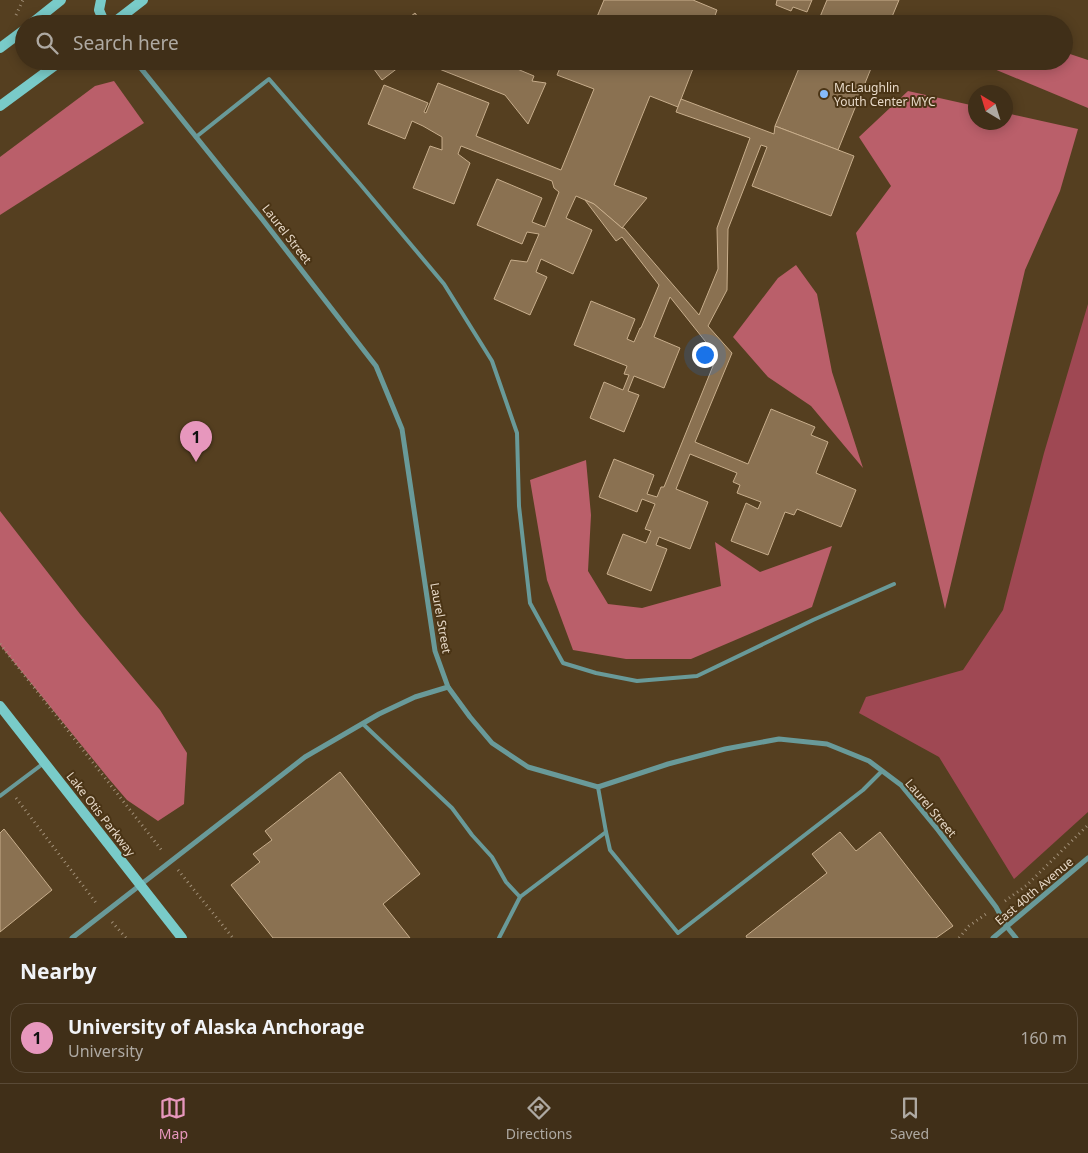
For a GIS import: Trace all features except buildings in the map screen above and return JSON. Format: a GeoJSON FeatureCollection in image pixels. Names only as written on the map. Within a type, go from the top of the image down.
{"type":"FeatureCollection","features":[{"type":"Feature","properties":{"kind":"main road"},"geometry":{"type":"LineString","coordinates":[[42,15],[61,0]]}},
{"type":"Feature","properties":{"kind":"main road"},"geometry":{"type":"LineString","coordinates":[[101,15],[99,10],[102,0]]}},
{"type":"Feature","properties":{"kind":"main road"},"geometry":{"type":"LineString","coordinates":[[124,15],[143,0]]}},
{"type":"Feature","properties":{"kind":"main road"},"geometry":{"type":"LineString","coordinates":[[0,48],[15,37]]}},
{"type":"Feature","properties":{"kind":"main road"},"geometry":{"type":"LineString","coordinates":[[0,106],[49,70]]}},
{"type":"Feature","properties":{"kind":"main road","name":"Lake Otis Parkway"},"geometry":{"type":"LineString","coordinates":[[0,706],[182,938]]}},
{"type":"Feature","properties":{"kind":"street","name":"Laurel Street"},"geometry":{"type":"LineString","coordinates":[[142,70],[274,234],[376,366],[402,429],[436,651],[448,687],[492,743],[528,767],[598,787],[668,764],[725,749],[779,739],[827,744],[869,761],[901,785],[938,830],[996,907],[1016,938]]}},
{"type":"Feature","properties":{"kind":"street"},"geometry":{"type":"LineString","coordinates":[[72,938],[305,757],[379,714],[415,697],[448,687]]}},
{"type":"Feature","properties":{"kind":"street","name":"East 40th Avenue"},"geometry":{"type":"LineString","coordinates":[[993,938],[1088,858]]}},
{"type":"Feature","properties":{"kind":"lane"},"geometry":{"type":"LineString","coordinates":[[196,137],[268,79],[355,177],[444,284],[492,361],[517,433],[519,506],[530,603],[563,664],[637,681],[696,676],[894,584]]}},
{"type":"Feature","properties":{"kind":"lane"},"geometry":{"type":"LineString","coordinates":[[363,724],[452,808],[472,835],[492,857],[506,882],[520,896]]}},
{"type":"Feature","properties":{"kind":"lane"},"geometry":{"type":"LineString","coordinates":[[0,796],[44,762]]}},
{"type":"Feature","properties":{"kind":"lane"},"geometry":{"type":"LineString","coordinates":[[598,787],[610,850],[678,933],[863,790],[882,771]]}},
{"type":"Feature","properties":{"kind":"lane"},"geometry":{"type":"LineString","coordinates":[[499,938],[520,896],[606,832]]}},
{"type":"Feature","properties":{"kind":"path"},"geometry":{"type":"LineString","coordinates":[[16,15],[23,0]]}},
{"type":"Feature","properties":{"kind":"path"},"geometry":{"type":"LineString","coordinates":[[11,20],[15,16]]}},
{"type":"Feature","properties":{"kind":"path"},"geometry":{"type":"LineString","coordinates":[[0,644],[233,938]]}},
{"type":"Feature","properties":{"kind":"path"},"geometry":{"type":"LineString","coordinates":[[9,789],[86,892],[126,938]]}},
{"type":"Feature","properties":{"kind":"path"},"geometry":{"type":"LineString","coordinates":[[959,938],[969,926],[1027,885],[1088,826]]}},
{"type":"Feature","properties":{"kind":"shaded area"},"geometry":{"type":"Polygon","coordinates":[[[1073,55],[1088,60],[1088,108],[997,70],[1073,70],[1073,55]]]}},
{"type":"Feature","properties":{"kind":"shaded area"},"geometry":{"type":"Polygon","coordinates":[[[114,81],[144,123],[0,215],[0,157],[95,86],[114,81]]]}},
{"type":"Feature","properties":{"kind":"shaded area"},"geometry":{"type":"Polygon","coordinates":[[[908,91],[968,104],[968,130],[1013,130],[1013,115],[1078,129],[1060,191],[1025,270],[945,609],[856,233],[891,186],[859,137],[908,91]]]}},
{"type":"Feature","properties":{"kind":"shaded area"},"geometry":{"type":"Polygon","coordinates":[[[796,265],[817,294],[832,372],[863,468],[811,406],[768,377],[733,337],[778,278],[796,265]]]}},
{"type":"Feature","properties":{"kind":"shaded area"},"geometry":{"type":"Polygon","coordinates":[[[1088,304],[1088,812],[1014,879],[939,757],[859,713],[866,697],[963,670],[1003,610],[1044,453],[1088,304]]]}},
{"type":"Feature","properties":{"kind":"shaded area"},"geometry":{"type":"Polygon","coordinates":[[[586,460],[591,515],[588,571],[608,604],[642,608],[721,586],[715,542],[760,572],[832,546],[812,607],[691,659],[626,659],[573,650],[547,580],[530,480],[586,460]]]}},
{"type":"Feature","properties":{"kind":"shaded area"},"geometry":{"type":"Polygon","coordinates":[[[0,511],[80,614],[160,710],[187,753],[184,804],[158,821],[127,800],[0,645],[0,511]]]}},
{"type":"Feature","properties":{"kind":"place","name":"McLaughlin Youth Center MYC"},"geometry":{"type":"Point","coordinates":[824,94]}},
{"type":"Feature","properties":{"kind":"place","name":"University of Alaska Anchorage"},"geometry":{"type":"Point","coordinates":[196,462]}}]}
